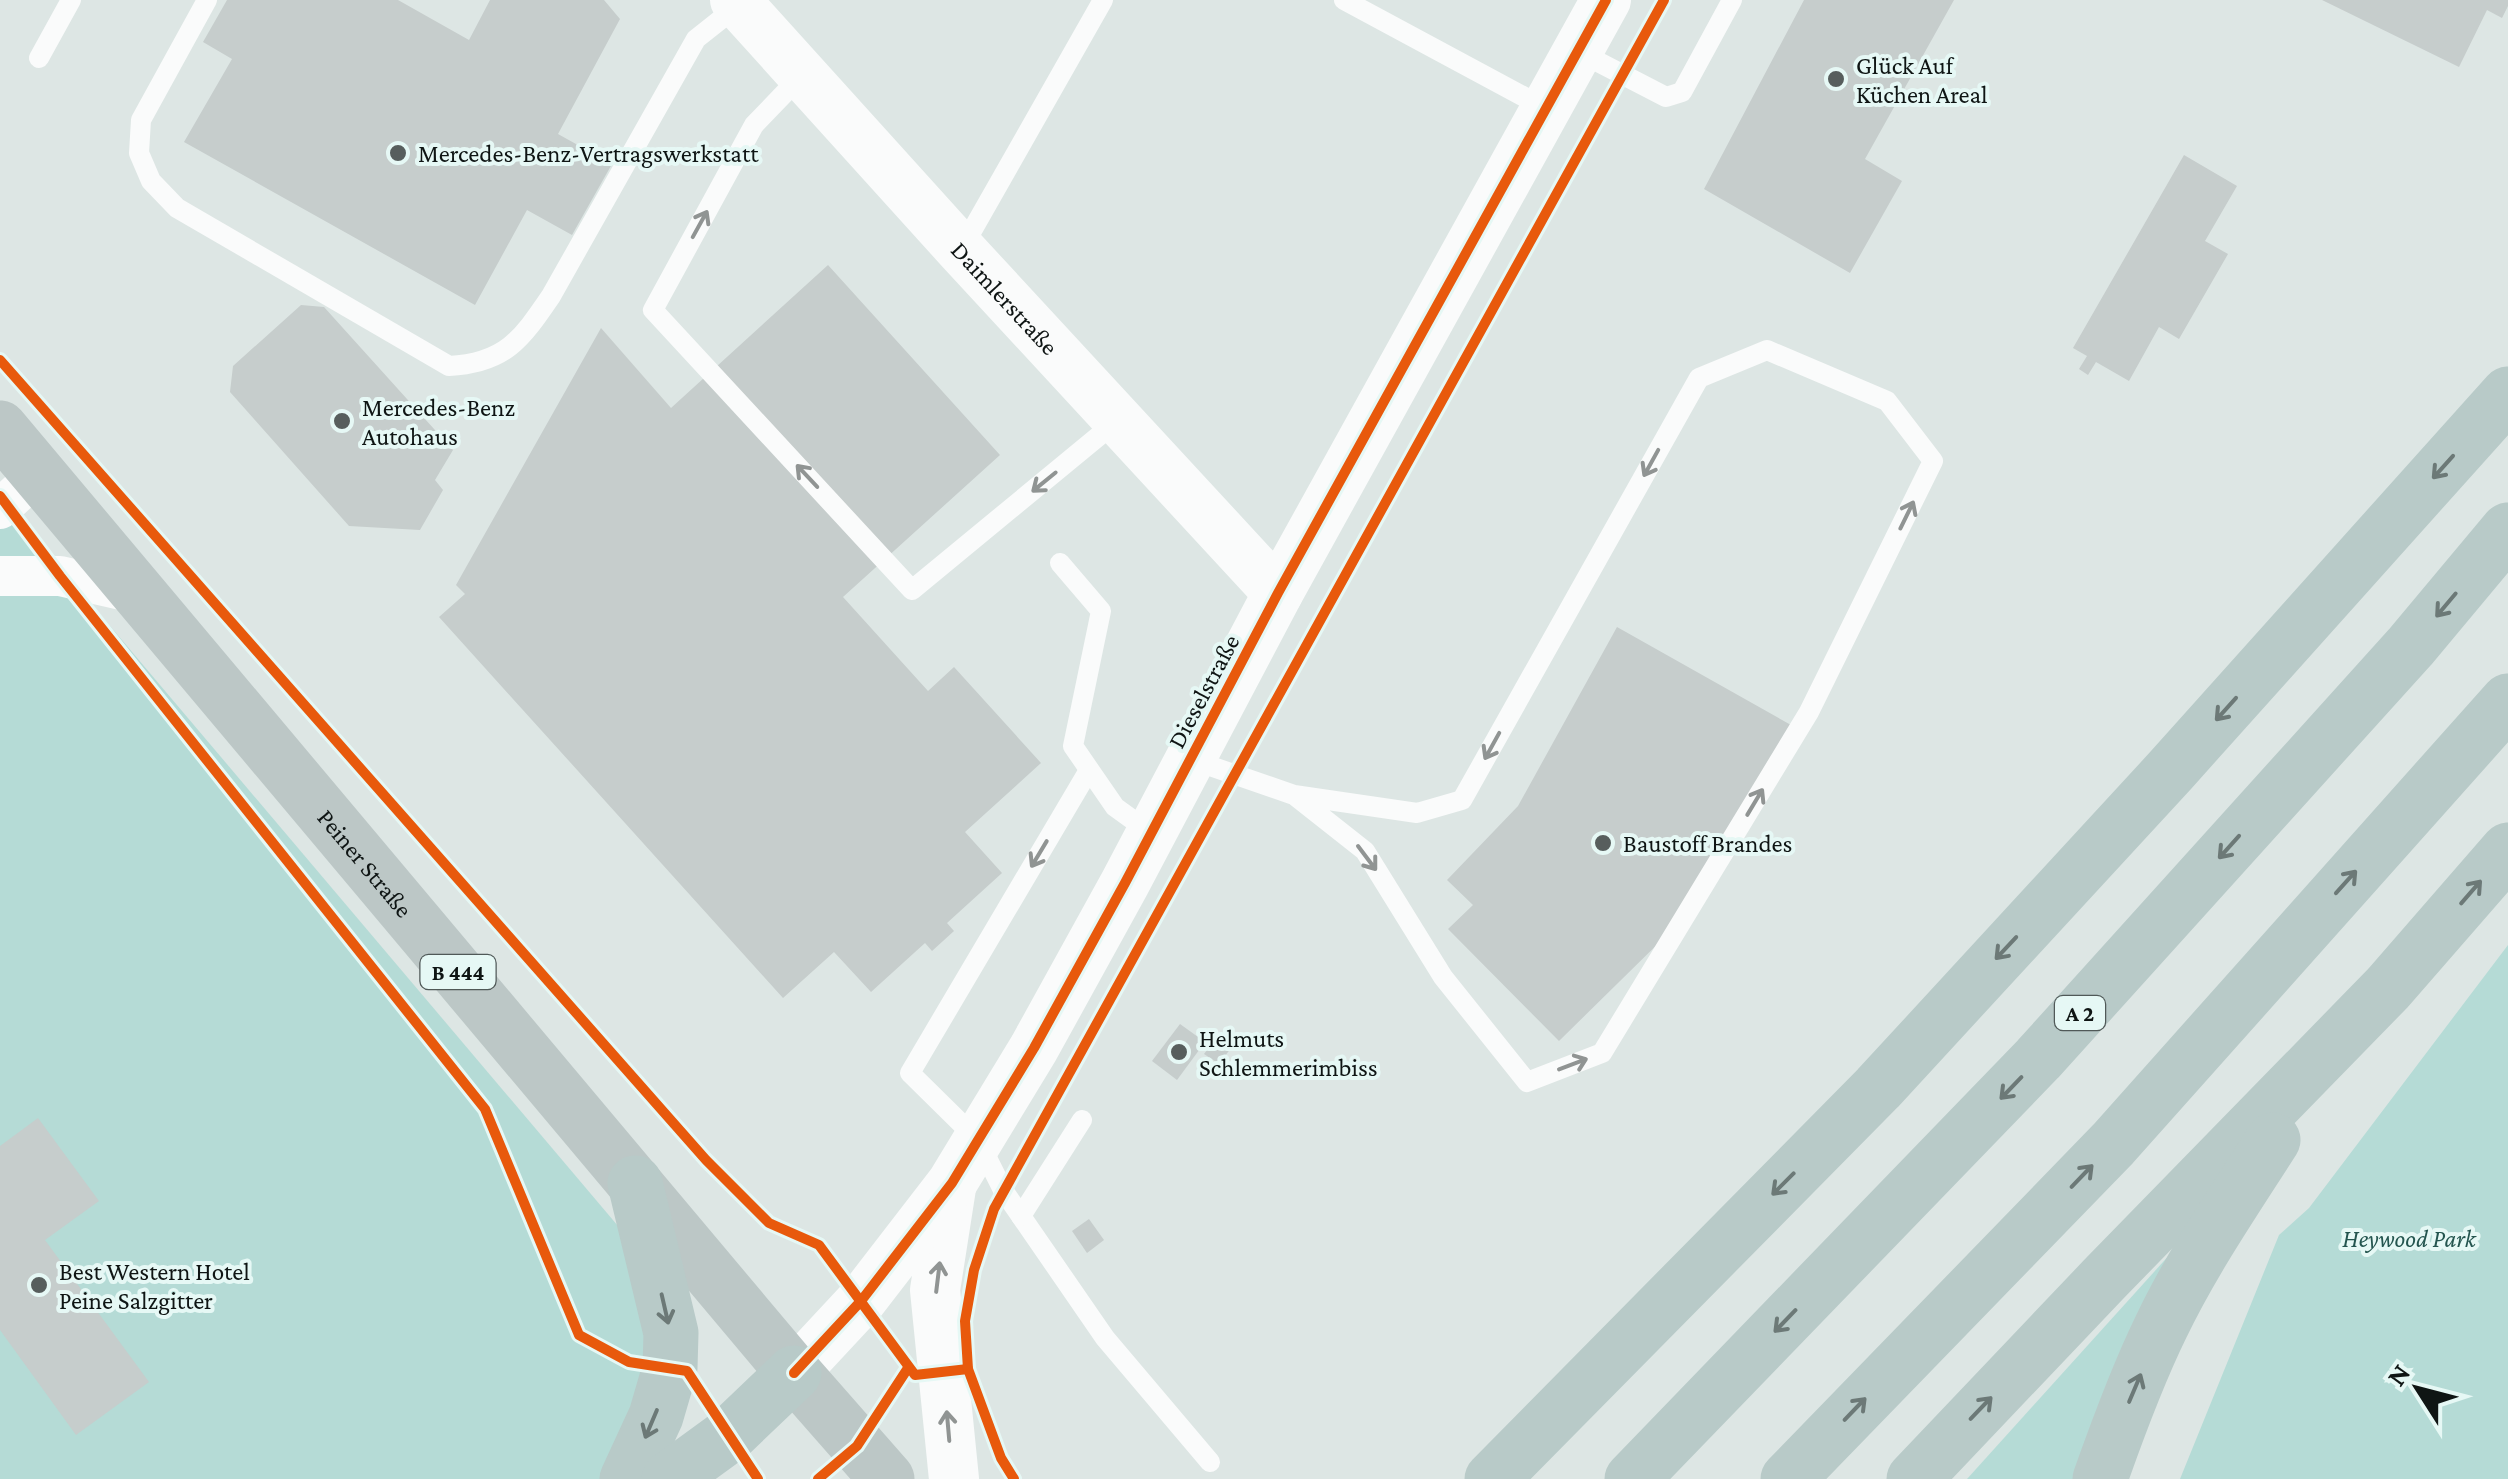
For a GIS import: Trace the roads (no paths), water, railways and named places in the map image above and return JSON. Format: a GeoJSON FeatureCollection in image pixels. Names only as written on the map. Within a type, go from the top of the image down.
{"type":"FeatureCollection","features":[{"type":"Feature","properties":{"kind":"highway"},"geometry":{"type":"LineString","coordinates":[[1492,1479],[1878,1088],[2171,770],[2508,394]]}},
{"type":"Feature","properties":{"kind":"highway","name":"A 2"},"geometry":{"type":"LineString","coordinates":[[1632,1479],[2038,1059],[2411,646],[2508,530]]}},
{"type":"Feature","properties":{"kind":"highway"},"geometry":{"type":"LineString","coordinates":[[1788,1479],[2113,1144],[2508,700]]}},
{"type":"Feature","properties":{"kind":"highway"},"geometry":{"type":"LineString","coordinates":[[1914,1479],[2388,988],[2508,850]]}},
{"type":"Feature","properties":{"kind":"highway"},"geometry":{"type":"LineString","coordinates":[[2100,1479],[2162,1326],[2209,1240],[2274,1137],[2388,988]]}},
{"type":"Feature","properties":{"kind":"highway"},"geometry":{"type":"LineString","coordinates":[[627,1479],[656,1416],[670,1368],[671,1333],[635,1183]]}},
{"type":"Feature","properties":{"kind":"highway"},"geometry":{"type":"LineString","coordinates":[[669,1479],[728,1436],[794,1373]]}},
{"type":"Feature","properties":{"kind":"main road","name":"Peiner Straße"},"geometry":{"type":"LineString","coordinates":[[0,428],[19,492],[139,594],[887,1479]]}},
{"type":"Feature","properties":{"kind":"street","name":"Dieselstraße"},"geometry":{"type":"LineString","coordinates":[[794,1373],[862,1301],[952,1183],[1034,1048],[1278,593],[1606,0]]}},
{"type":"Feature","properties":{"kind":"street","name":"Daimlerstraße"},"geometry":{"type":"LineString","coordinates":[[737,2],[1278,593]]}},
{"type":"Feature","properties":{"kind":"street"},"geometry":{"type":"LineString","coordinates":[[0,576],[60,576],[139,594]]}},
{"type":"Feature","properties":{"kind":"street"},"geometry":{"type":"LineString","coordinates":[[952,1183],[935,1290],[954,1479]]}},
{"type":"Feature","properties":{"kind":"lane"},"geometry":{"type":"LineString","coordinates":[[39,58],[72,0]]}},
{"type":"Feature","properties":{"kind":"lane"},"geometry":{"type":"LineString","coordinates":[[207,0],[141,120],[139,153],[151,181],[177,208],[449,366],[473,365],[499,355],[526,331],[551,296],[696,40],[737,2]]}},
{"type":"Feature","properties":{"kind":"lane"},"geometry":{"type":"LineString","coordinates":[[962,250],[1102,0]]}},
{"type":"Feature","properties":{"kind":"lane"},"geometry":{"type":"LineString","coordinates":[[1344,0],[1545,108]]}},
{"type":"Feature","properties":{"kind":"lane"},"geometry":{"type":"LineString","coordinates":[[1577,51],[1666,97],[1682,92],[1732,0]]}},
{"type":"Feature","properties":{"kind":"lane"},"geometry":{"type":"LineString","coordinates":[[802,75],[754,125],[652,310],[912,590],[1119,420]]}},
{"type":"Feature","properties":{"kind":"lane"},"geometry":{"type":"LineString","coordinates":[[1190,759],[1294,795],[1364,850],[1443,977],[1527,1082],[1602,1053],[1809,712],[1933,462],[1887,401],[1767,350],[1699,378],[1462,800],[1417,813],[1294,795]]}},
{"type":"Feature","properties":{"kind":"lane"},"geometry":{"type":"LineString","coordinates":[[1060,563],[1102,612],[1073,746],[1115,807],[1150,833]]}},
{"type":"Feature","properties":{"kind":"lane"},"geometry":{"type":"LineString","coordinates":[[1089,770],[910,1073],[978,1140],[1003,1190],[1106,1338],[1210,1462]]}},
{"type":"Feature","properties":{"kind":"lane"},"geometry":{"type":"LineString","coordinates":[[1021,1216],[1082,1120]]}},
{"type":"Feature","properties":{"kind":"place","name":"Glück Auf Küchen Areal"},"geometry":{"type":"Point","coordinates":[1836,79]}},
{"type":"Feature","properties":{"kind":"place","name":"Mercedes-Benz-Vertragswerkstatt"},"geometry":{"type":"Point","coordinates":[398,153]}},
{"type":"Feature","properties":{"kind":"place","name":"Mercedes-Benz Autohaus"},"geometry":{"type":"Point","coordinates":[342,421]}},
{"type":"Feature","properties":{"kind":"place","name":"Baustoff Brandes"},"geometry":{"type":"Point","coordinates":[1603,843]}},
{"type":"Feature","properties":{"kind":"place","name":"Helmuts Schlemmerimbiss"},"geometry":{"type":"Point","coordinates":[1179,1052]}},
{"type":"Feature","properties":{"kind":"place","name":"Best Western Hotel Peine Salzgitter"},"geometry":{"type":"Point","coordinates":[39,1285]}},
{"type":"Feature","properties":{"kind":"park label","name":"Heywood Park"},"geometry":{"type":"Point","coordinates":[2409,1238]}}]}
